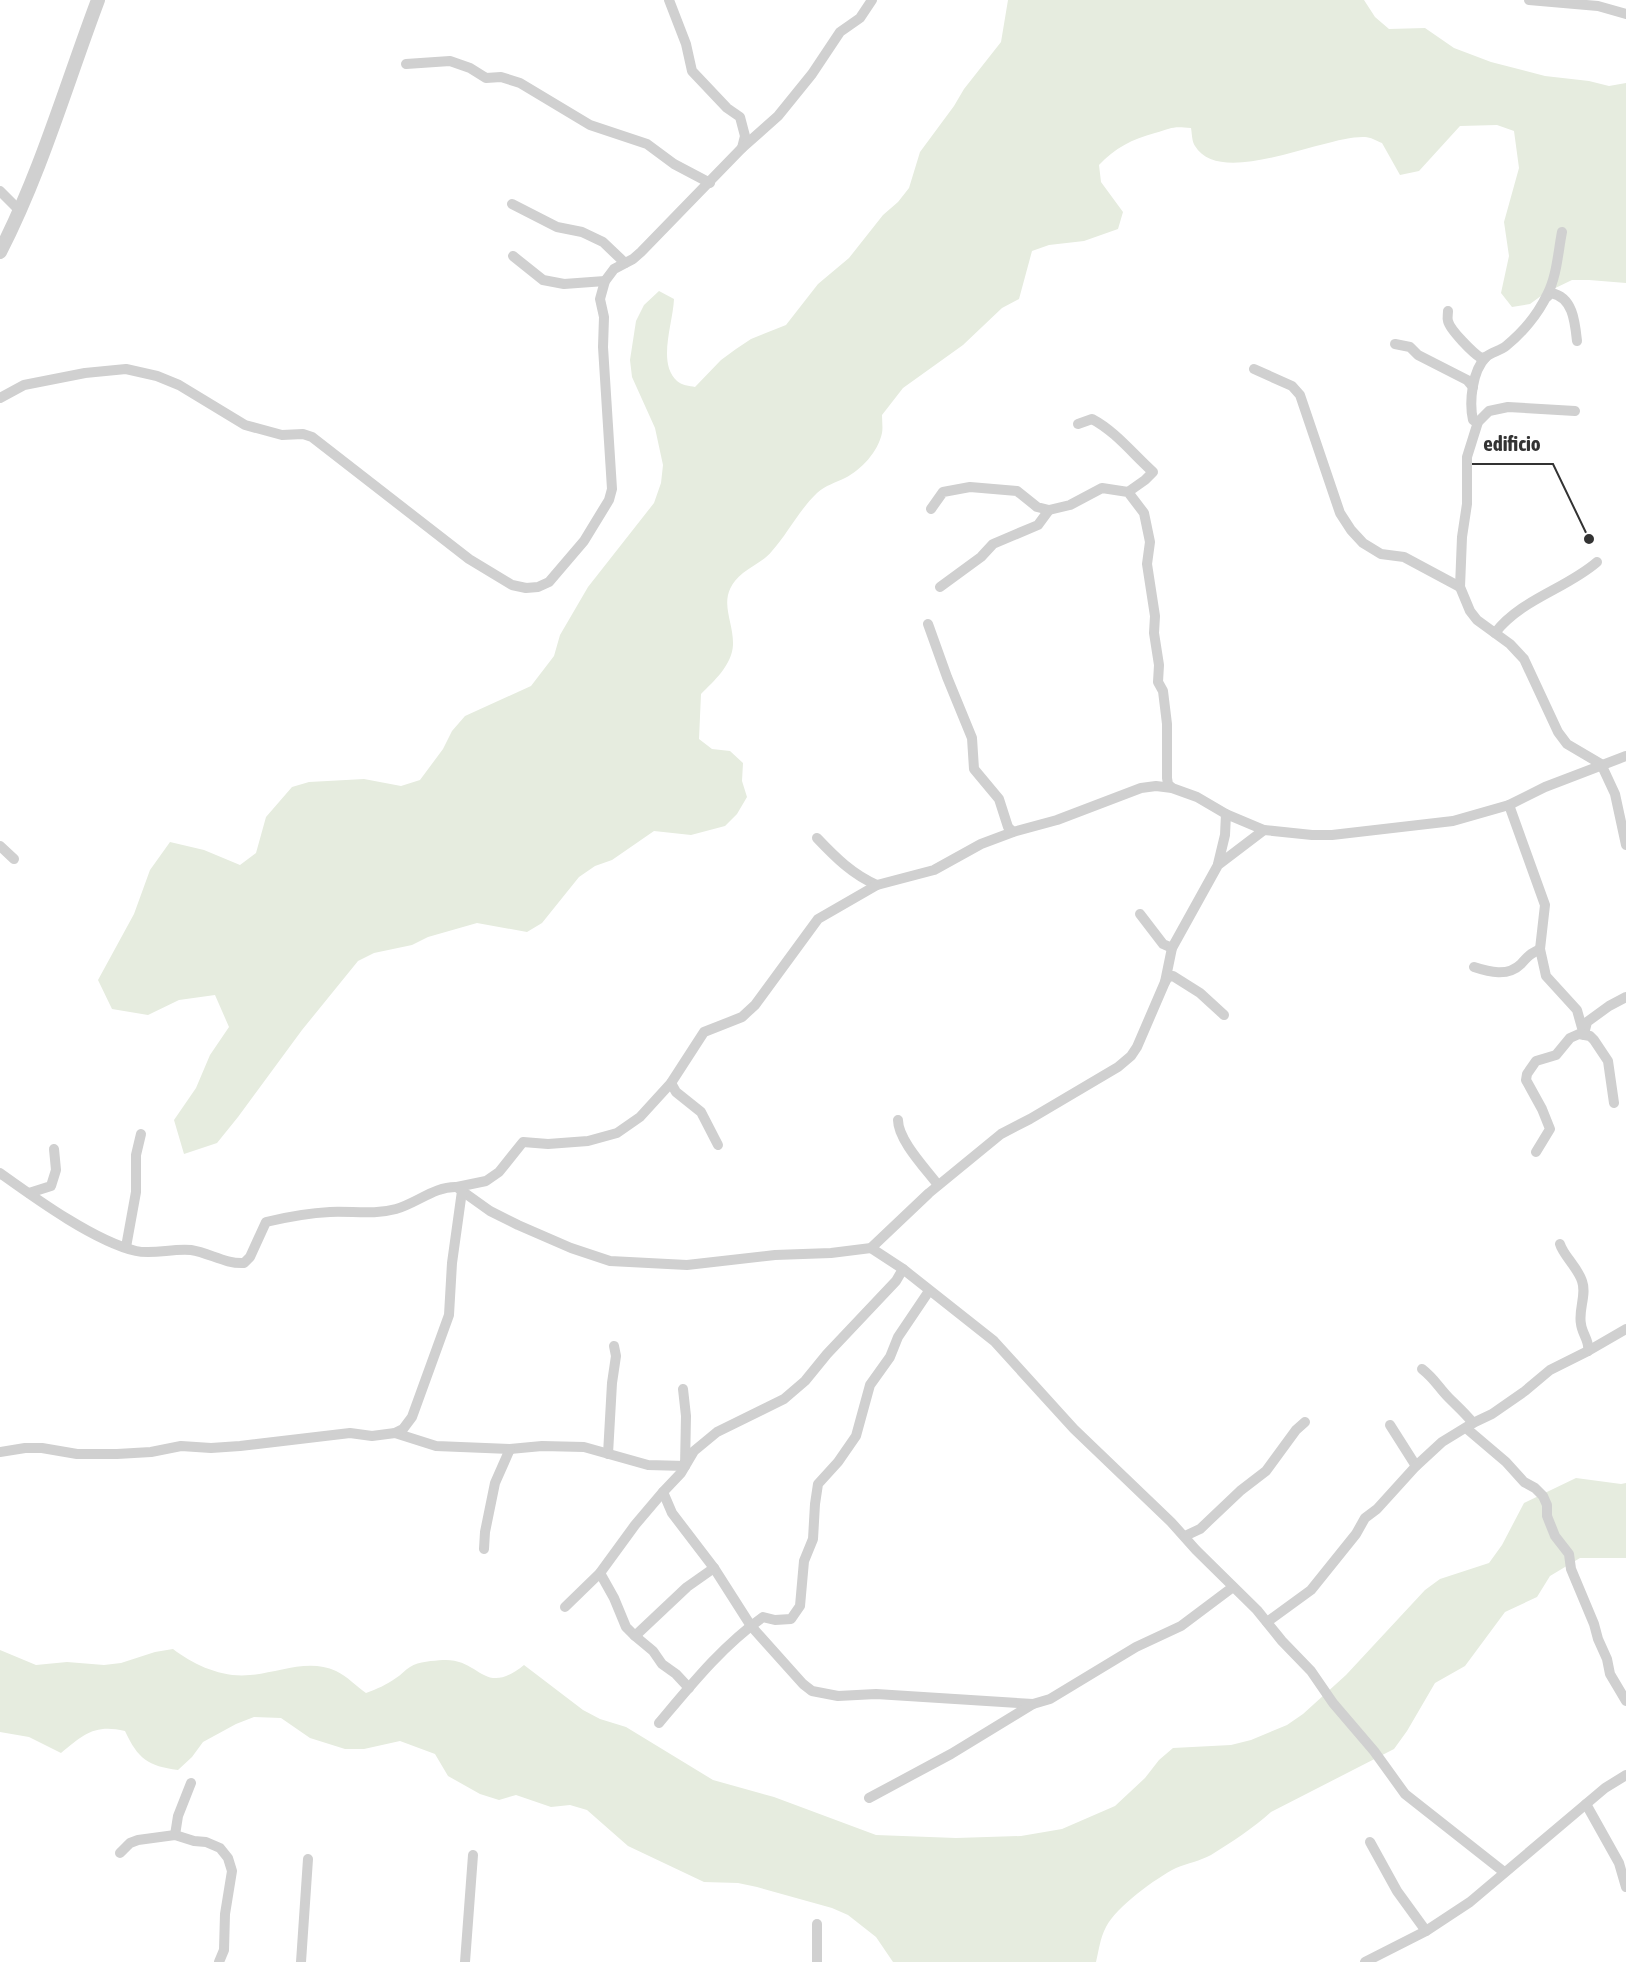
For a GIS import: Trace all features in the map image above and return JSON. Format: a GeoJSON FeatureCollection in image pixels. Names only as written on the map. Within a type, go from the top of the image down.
{"type":"FeatureCollection","features":[{"type":"Feature","properties":{"kind":"street"},"geometry":{"type":"LineString","coordinates":[[0,252],[42,158],[98,0]]}},
{"type":"Feature","properties":{"kind":"street"},"geometry":{"type":"LineString","coordinates":[[669,0],[686,44],[692,71],[727,108],[740,117],[745,136],[742,148]]}},
{"type":"Feature","properties":{"kind":"street"},"geometry":{"type":"LineString","coordinates":[[0,398],[24,385],[85,373],[126,369],[157,376],[179,385],[245,425],[282,435],[303,434],[312,437],[469,559],[512,585],[526,588],[538,587],[549,582],[584,541],[609,500],[612,489],[603,347],[604,317],[600,299],[605,281],[614,269],[641,252],[742,148],[778,116],[812,74],[840,32],[860,18],[872,0]]}},
{"type":"Feature","properties":{"kind":"street"},"geometry":{"type":"LineString","coordinates":[[1529,0],[1598,6],[1626,14]]}},
{"type":"Feature","properties":{"kind":"street"},"geometry":{"type":"LineString","coordinates":[[406,64],[450,61],[470,68],[486,78],[501,77],[520,83],[590,125],[647,144],[674,164],[710,183]]}},
{"type":"Feature","properties":{"kind":"street"},"geometry":{"type":"LineString","coordinates":[[0,191],[20,211]]}},
{"type":"Feature","properties":{"kind":"street"},"geometry":{"type":"LineString","coordinates":[[512,204],[557,227],[582,232],[603,242],[625,263]]}},
{"type":"Feature","properties":{"kind":"street"},"geometry":{"type":"LineString","coordinates":[[1448,311],[1448,323],[1476,356],[1486,357],[1506,347],[1530,322],[1547,297],[1552,284],[1562,232]]}},
{"type":"Feature","properties":{"kind":"street"},"geometry":{"type":"LineString","coordinates":[[513,256],[543,280],[564,284],[605,281]]}},
{"type":"Feature","properties":{"kind":"street"},"geometry":{"type":"LineString","coordinates":[[1547,297],[1551,293],[1556,294],[1571,309],[1575,319],[1577,341]]}},
{"type":"Feature","properties":{"kind":"street"},"geometry":{"type":"LineString","coordinates":[[1395,344],[1410,347],[1418,355],[1467,380],[1473,387]]}},
{"type":"Feature","properties":{"kind":"street"},"geometry":{"type":"LineString","coordinates":[[1478,422],[1473,420],[1471,410],[1473,387],[1477,371],[1486,357]]}},
{"type":"Feature","properties":{"kind":"street"},"geometry":{"type":"LineString","coordinates":[[1254,369],[1292,386],[1300,395],[1340,513],[1351,530],[1364,543],[1382,554],[1404,557],[1460,586]]}},
{"type":"Feature","properties":{"kind":"street"},"geometry":{"type":"LineString","coordinates":[[1575,411],[1508,407],[1489,411],[1478,422],[1467,457],[1467,504],[1462,537],[1460,586],[1470,611],[1477,620],[1510,644],[1524,660],[1558,732],[1567,744],[1601,764],[1615,794],[1626,845]]}},
{"type":"Feature","properties":{"kind":"street"},"geometry":{"type":"LineString","coordinates":[[1078,424],[1092,419],[1106,426],[1128,450],[1153,471],[1128,492]]}},
{"type":"Feature","properties":{"kind":"street"},"geometry":{"type":"LineString","coordinates":[[931,508],[943,492],[970,487],[1017,491],[1036,507],[1049,510],[1070,505],[1102,488],[1128,492],[1144,513],[1150,542],[1148,564],[1155,616],[1158,682],[1163,691],[1167,724],[1167,778],[1172,788]]}},
{"type":"Feature","properties":{"kind":"street"},"geometry":{"type":"LineString","coordinates":[[940,587],[981,557],[993,544],[1038,525],[1049,510]]}},
{"type":"Feature","properties":{"kind":"street"},"geometry":{"type":"LineString","coordinates":[[1495,633],[1501,624],[1528,604],[1584,573],[1597,562]]}},
{"type":"Feature","properties":{"kind":"street"},"geometry":{"type":"LineString","coordinates":[[928,624],[972,738],[974,769],[999,799],[1008,826],[1013,832]]}},
{"type":"Feature","properties":{"kind":"street"},"geometry":{"type":"LineString","coordinates":[[459,1189],[486,1182],[499,1172],[523,1142],[548,1144],[588,1142],[616,1133],[640,1117],[670,1083],[704,1032],[742,1017],[755,1005],[818,918],[877,885],[934,870],[981,844],[1013,832],[1057,820],[1141,788],[1156,786],[1172,788],[1197,797],[1226,814],[1264,830],[1332,835],[1453,821],[1509,805],[1545,787],[1626,756]]}},
{"type":"Feature","properties":{"kind":"street"},"geometry":{"type":"LineString","coordinates":[[1509,805],[1545,905],[1540,949],[1546,976],[1576,1010],[1584,1035]]}},
{"type":"Feature","properties":{"kind":"street"},"geometry":{"type":"LineString","coordinates":[[1165,982],[1172,948],[1218,865],[1225,835],[1226,814]]}},
{"type":"Feature","properties":{"kind":"street"},"geometry":{"type":"LineString","coordinates":[[1218,865],[1264,830]]}},
{"type":"Feature","properties":{"kind":"street"},"geometry":{"type":"LineString","coordinates":[[817,838],[853,872],[877,885]]}},
{"type":"Feature","properties":{"kind":"street"},"geometry":{"type":"LineString","coordinates":[[0,846],[14,859]]}},
{"type":"Feature","properties":{"kind":"street"},"geometry":{"type":"LineString","coordinates":[[1140,914],[1163,944],[1172,948]]}},
{"type":"Feature","properties":{"kind":"street"},"geometry":{"type":"LineString","coordinates":[[1474,967],[1499,974],[1520,965],[1525,956],[1540,949]]}},
{"type":"Feature","properties":{"kind":"street"},"geometry":{"type":"LineString","coordinates":[[0,1173],[93,1233],[126,1247],[138,1251],[192,1250],[232,1264],[244,1263],[250,1257],[266,1222],[286,1217],[330,1212],[379,1213],[398,1209],[447,1186],[459,1189],[490,1211],[518,1225],[571,1248],[610,1261],[687,1265],[775,1255],[871,1248],[938,1185],[1001,1134],[1118,1067],[1131,1056],[1168,977],[1173,976],[1200,993],[1224,1015]]}},
{"type":"Feature","properties":{"kind":"street"},"geometry":{"type":"LineString","coordinates":[[1584,1035],[1587,1022],[1609,1006],[1626,998]]}},
{"type":"Feature","properties":{"kind":"street"},"geometry":{"type":"LineString","coordinates":[[1536,1152],[1550,1130],[1542,1109],[1528,1085],[1527,1074],[1536,1061],[1556,1055],[1569,1038],[1584,1035],[1594,1040],[1608,1061],[1614,1103]]}},
{"type":"Feature","properties":{"kind":"street"},"geometry":{"type":"LineString","coordinates":[[670,1083],[676,1092],[701,1112],[718,1145]]}},
{"type":"Feature","properties":{"kind":"street"},"geometry":{"type":"LineString","coordinates":[[898,1120],[898,1125],[910,1149],[938,1185]]}},
{"type":"Feature","properties":{"kind":"street"},"geometry":{"type":"LineString","coordinates":[[126,1247],[136,1192],[136,1155],[141,1134]]}},
{"type":"Feature","properties":{"kind":"street"},"geometry":{"type":"LineString","coordinates":[[29,1193],[51,1186],[56,1170],[54,1149]]}},
{"type":"Feature","properties":{"kind":"street"},"geometry":{"type":"LineString","coordinates":[[0,1452],[42,1448],[77,1454],[117,1455],[181,1446],[211,1448],[240,1446],[350,1433],[372,1436],[395,1433],[403,1429],[412,1417],[449,1315],[459,1189]]}},
{"type":"Feature","properties":{"kind":"street"},"geometry":{"type":"LineString","coordinates":[[1560,1244],[1583,1283],[1581,1326],[1588,1341],[1588,1352]]}},
{"type":"Feature","properties":{"kind":"street"},"geometry":{"type":"LineString","coordinates":[[871,1248],[903,1269],[994,1341],[1074,1429],[1185,1536],[1267,1622],[1311,1671],[1332,1702],[1374,1751],[1405,1794],[1504,1872]]}},
{"type":"Feature","properties":{"kind":"street"},"geometry":{"type":"LineString","coordinates":[[565,1607],[600,1573],[635,1525],[681,1473],[694,1451],[717,1432],[784,1399],[805,1381],[827,1354],[890,1288],[903,1269]]}},
{"type":"Feature","properties":{"kind":"street"},"geometry":{"type":"LineString","coordinates":[[659,1722],[713,1660],[751,1626],[763,1617],[775,1620],[790,1619],[800,1606],[804,1561],[813,1539],[818,1484],[838,1462],[856,1436],[870,1386],[890,1357],[898,1337],[929,1291]]}},
{"type":"Feature","properties":{"kind":"street"},"geometry":{"type":"LineString","coordinates":[[1267,1622],[1311,1590],[1356,1534],[1365,1518],[1377,1509],[1416,1466],[1442,1442],[1525,1391],[1550,1370],[1588,1352],[1626,1329]]}},
{"type":"Feature","properties":{"kind":"street"},"geometry":{"type":"LineString","coordinates":[[608,1454],[616,1356],[614,1346]]}},
{"type":"Feature","properties":{"kind":"street"},"geometry":{"type":"LineString","coordinates":[[1422,1369],[1435,1378],[1447,1396],[1463,1410],[1469,1425],[1524,1482],[1543,1496],[1547,1505],[1547,1516],[1555,1536],[1569,1554],[1571,1569],[1594,1624],[1610,1674],[1626,1701]]}},
{"type":"Feature","properties":{"kind":"street"},"geometry":{"type":"LineString","coordinates":[[683,1389],[686,1416],[685,1466]]}},
{"type":"Feature","properties":{"kind":"street"},"geometry":{"type":"LineString","coordinates":[[1185,1536],[1200,1529],[1240,1491],[1266,1472],[1296,1430],[1305,1422]]}},
{"type":"Feature","properties":{"kind":"street"},"geometry":{"type":"LineString","coordinates":[[1390,1425],[1416,1466]]}},
{"type":"Feature","properties":{"kind":"street"},"geometry":{"type":"LineString","coordinates":[[395,1433],[436,1446],[510,1449],[542,1446],[584,1447],[648,1466],[685,1466]]}},
{"type":"Feature","properties":{"kind":"street"},"geometry":{"type":"LineString","coordinates":[[484,1549],[495,1483],[510,1449]]}},
{"type":"Feature","properties":{"kind":"street"},"geometry":{"type":"LineString","coordinates":[[663,1492],[672,1513],[714,1568],[751,1626],[812,1691],[838,1696],[876,1694],[1033,1704]]}},
{"type":"Feature","properties":{"kind":"street"},"geometry":{"type":"LineString","coordinates":[[635,1636],[687,1587],[714,1568]]}},
{"type":"Feature","properties":{"kind":"street"},"geometry":{"type":"LineString","coordinates":[[600,1573],[626,1627],[689,1688]]}},
{"type":"Feature","properties":{"kind":"street"},"geometry":{"type":"LineString","coordinates":[[869,1798],[951,1754],[1033,1704],[1050,1699],[1136,1647],[1181,1626],[1233,1587]]}},
{"type":"Feature","properties":{"kind":"street"},"geometry":{"type":"LineString","coordinates":[[1365,1962],[1426,1931],[1470,1902],[1605,1788],[1626,1775]]}},
{"type":"Feature","properties":{"kind":"street"},"geometry":{"type":"LineString","coordinates":[[175,1835],[178,1816],[191,1783]]}},
{"type":"Feature","properties":{"kind":"street"},"geometry":{"type":"LineString","coordinates":[[1586,1804],[1619,1863],[1626,1887]]}},
{"type":"Feature","properties":{"kind":"street"},"geometry":{"type":"LineString","coordinates":[[120,1853],[130,1843],[138,1840],[175,1835],[206,1842],[220,1848],[228,1858],[232,1871],[225,1914],[224,1950],[219,1962]]}},
{"type":"Feature","properties":{"kind":"street"},"geometry":{"type":"LineString","coordinates":[[1370,1842],[1397,1891],[1426,1931]]}},
{"type":"Feature","properties":{"kind":"street"},"geometry":{"type":"LineString","coordinates":[[465,1962],[473,1855]]}},
{"type":"Feature","properties":{"kind":"street"},"geometry":{"type":"LineString","coordinates":[[301,1962],[308,1859]]}},
{"type":"Feature","properties":{"kind":"street"},"geometry":{"type":"LineString","coordinates":[[817,1924],[817,1962]]}},
{"type":"Feature","properties":{"kind":"shaded area"},"geometry":{"type":"Polygon","coordinates":[[[1008,0],[1364,0],[1375,17],[1389,29],[1425,28],[1454,48],[1491,62],[1545,76],[1589,81],[1609,86],[1626,83],[1626,283],[1572,280],[1545,293],[1530,304],[1512,307],[1501,293],[1509,256],[1504,222],[1519,168],[1514,131],[1497,125],[1460,126],[1419,171],[1400,175],[1382,143],[1367,137],[1347,139],[1250,162],[1227,162],[1208,158],[1195,146],[1191,128],[1172,128],[1124,145],[1099,165],[1101,182],[1123,212],[1118,229],[1084,241],[1049,245],[1032,251],[1019,299],[1002,308],[963,345],[903,388],[882,415],[880,440],[868,460],[851,475],[817,493],[769,554],[734,582],[727,599],[733,635],[732,652],[722,672],[701,694],[699,739],[712,749],[730,751],[743,763],[742,781],[747,797],[737,814],[725,826],[691,835],[654,831],[612,860],[595,866],[579,877],[542,923],[527,932],[477,923],[428,937],[412,945],[374,953],[358,961],[302,1030],[217,1143],[184,1154],[174,1120],[196,1088],[210,1055],[229,1027],[215,995],[179,1000],[148,1015],[112,1009],[98,980],[134,914],[150,870],[170,842],[204,850],[240,865],[256,853],[266,817],[292,787],[309,782],[364,779],[401,786],[420,780],[443,749],[452,731],[465,716],[531,686],[554,656],[560,635],[588,587],[654,503],[661,483],[663,465],[655,428],[632,377],[630,360],[636,321],[644,305],[659,291],[674,299],[668,343],[668,364],[677,381],[695,387],[721,360],[736,349],[751,339],[786,325],[818,284],[849,258],[883,215],[909,188],[920,152],[964,89],[1001,42],[1008,0]]]}},
{"type":"Feature","properties":{"kind":"shaded area"},"geometry":{"type":"Polygon","coordinates":[[[1576,1478],[1626,1483],[1626,1558],[1580,1558],[1550,1576],[1537,1597],[1505,1612],[1465,1666],[1435,1683],[1394,1749],[1271,1812],[1242,1835],[1211,1855],[1176,1868],[1148,1886],[1127,1902],[1111,1919],[1102,1935],[1096,1962],[893,1962],[876,1937],[848,1915],[832,1908],[757,1887],[738,1883],[704,1882],[628,1846],[587,1810],[570,1805],[551,1807],[516,1795],[499,1800],[480,1794],[448,1776],[435,1754],[400,1741],[364,1749],[345,1749],[310,1738],[281,1718],[254,1717],[203,1742],[178,1770],[145,1760],[125,1731],[106,1729],[90,1732],[61,1753],[29,1737],[0,1732],[0,1650],[36,1665],[67,1662],[104,1665],[121,1663],[173,1649],[199,1665],[229,1674],[261,1674],[304,1666],[325,1667],[340,1673],[366,1693],[389,1683],[408,1668],[426,1662],[456,1661],[482,1674],[499,1678],[524,1665],[583,1710],[600,1719],[626,1727],[713,1780],[774,1797],[876,1835],[956,1838],[1021,1836],[1062,1829],[1115,1806],[1173,1748],[1231,1745],[1251,1740],[1287,1725],[1303,1714],[1346,1675],[1425,1590],[1440,1579],[1489,1563],[1502,1545],[1524,1503],[1576,1478]]]}},
{"type":"Feature","properties":{"kind":"place","name":"edificio"},"geometry":{"type":"Point","coordinates":[1589,539]}}]}
